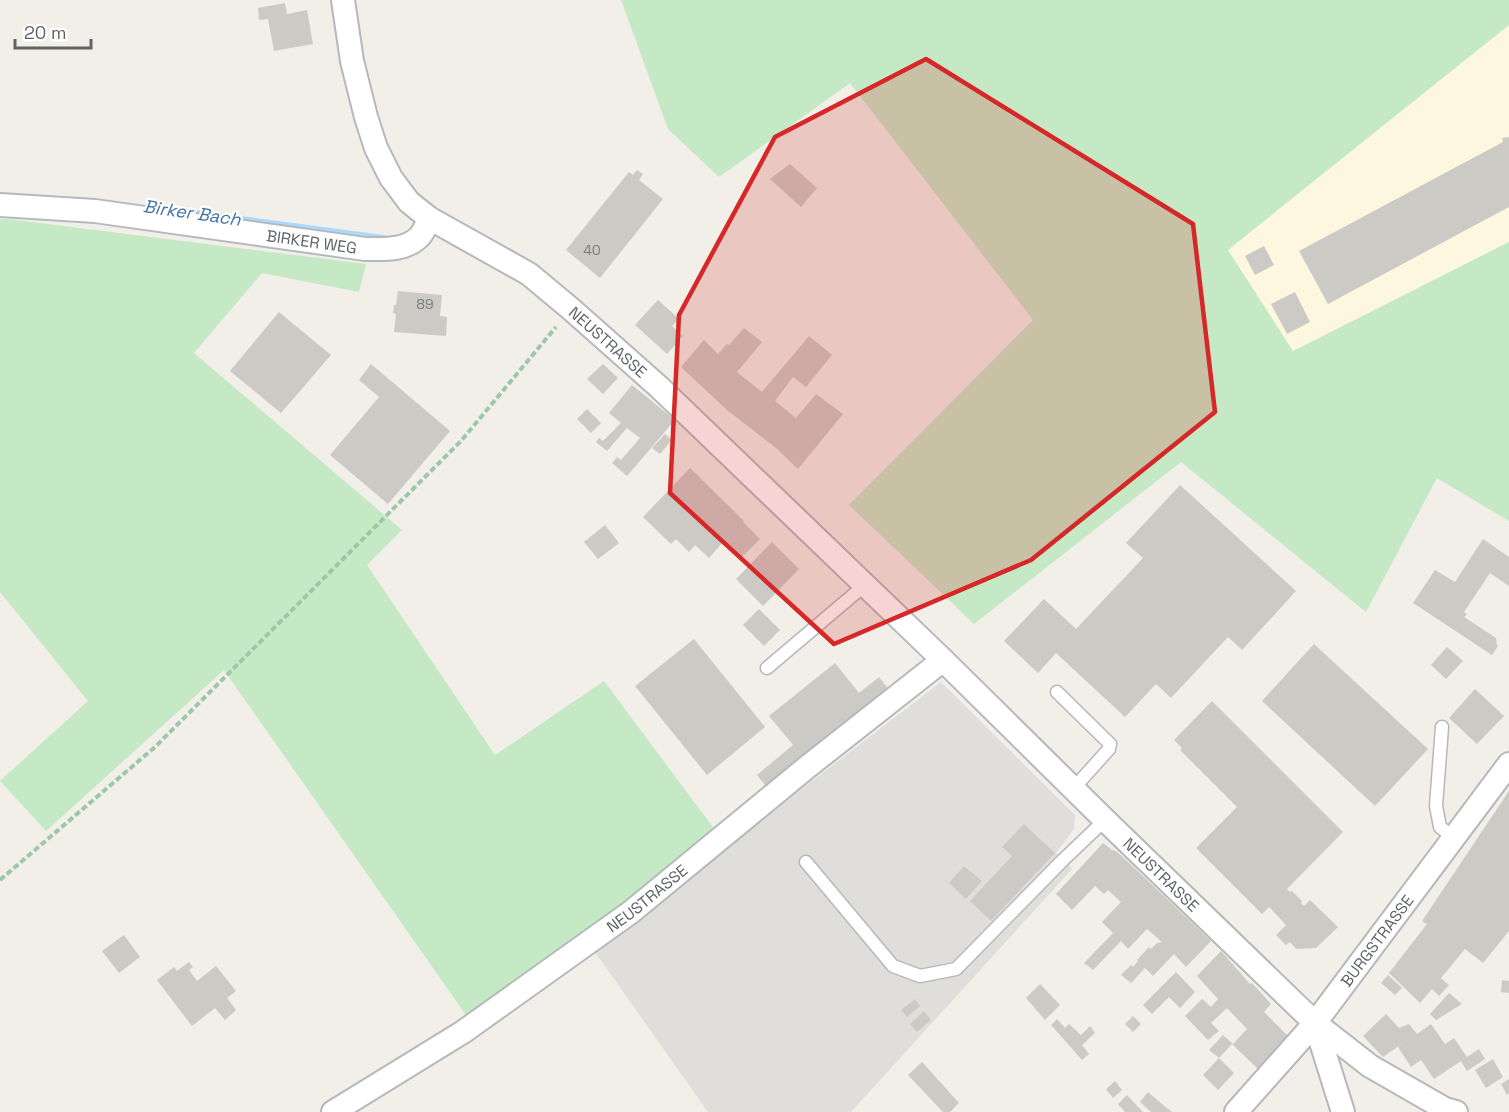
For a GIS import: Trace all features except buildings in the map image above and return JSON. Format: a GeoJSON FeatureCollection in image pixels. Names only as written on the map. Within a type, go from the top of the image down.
{"type":"FeatureCollection","features":[{"type":"Feature","properties":{"kind":"street","name":"NEUSTRASSE"},"geometry":{"type":"LineString","coordinates":[[343,0],[352,61],[376,148],[391,178],[409,202],[429,218],[529,274],[571,309],[659,387],[943,660],[1315,1023],[1343,1112]]}},
{"type":"Feature","properties":{"kind":"street","name":"BIRKER WEG"},"geometry":{"type":"LineString","coordinates":[[0,205],[95,211],[365,249],[389,250],[410,244],[422,235],[429,218]]}},
{"type":"Feature","properties":{"kind":"street","name":"NEUSTRASSE"},"geometry":{"type":"LineString","coordinates":[[333,1112],[463,1032],[631,912],[806,768],[943,660]]}},
{"type":"Feature","properties":{"kind":"street","name":"BURGSTRASSE"},"geometry":{"type":"LineString","coordinates":[[1236,1112],[1315,1023],[1509,764]]}},
{"type":"Feature","properties":{"kind":"street"},"geometry":{"type":"LineString","coordinates":[[1315,1023],[1371,1066],[1445,1109],[1456,1112]]}},
{"type":"Feature","properties":{"kind":"lane"},"geometry":{"type":"LineString","coordinates":[[767,668],[866,585]]}},
{"type":"Feature","properties":{"kind":"lane"},"geometry":{"type":"LineString","coordinates":[[1058,692],[1110,744],[1109,749],[1073,789]]}},
{"type":"Feature","properties":{"kind":"lane"},"geometry":{"type":"LineString","coordinates":[[1442,727],[1436,806],[1440,827],[1454,837]]}},
{"type":"Feature","properties":{"kind":"lane"},"geometry":{"type":"LineString","coordinates":[[806,862],[893,966],[920,976],[956,969],[1105,820]]}},
{"type":"Feature","properties":{"kind":"path"},"geometry":{"type":"LineString","coordinates":[[0,880],[154,747],[428,474],[461,441],[571,309]]}},
{"type":"Feature","properties":{"kind":"highlighted area"},"geometry":{"type":"Polygon","coordinates":[[[926,59],[1193,224],[1215,412],[1031,560],[834,644],[670,493],[679,315],[775,137],[926,59]]]}},
{"type":"Feature","properties":{"kind":"shaded area"},"geometry":{"type":"Polygon","coordinates":[[[1509,25],[1509,242],[1292,352],[1227,249],[1509,25]]]}},
{"type":"Feature","properties":{"kind":"shaded area"},"geometry":{"type":"Polygon","coordinates":[[[941,682],[1075,815],[1074,829],[1056,853],[1072,869],[851,1112],[708,1112],[595,952],[727,846],[941,682]]]}},
{"type":"Feature","properties":{"kind":"green space"},"geometry":{"type":"Polygon","coordinates":[[[621,0],[1509,0],[1509,25],[1228,250],[1293,351],[1509,242],[1509,521],[1437,478],[1366,612],[1181,462],[974,624],[849,505],[1033,320],[850,83],[719,177],[668,129],[621,0]]]}},
{"type":"Feature","properties":{"kind":"green space"},"geometry":{"type":"Polygon","coordinates":[[[0,219],[366,264],[359,292],[262,273],[194,353],[402,530],[367,565],[495,755],[604,681],[727,846],[595,952],[480,1035],[224,670],[46,831],[0,781],[88,701],[0,592],[0,219]]]}},
{"type":"Feature","properties":{"kind":"waterway","name":"Birker Bach"},"geometry":{"type":"LineString","coordinates":[[189,213],[383,239]]}}]}
